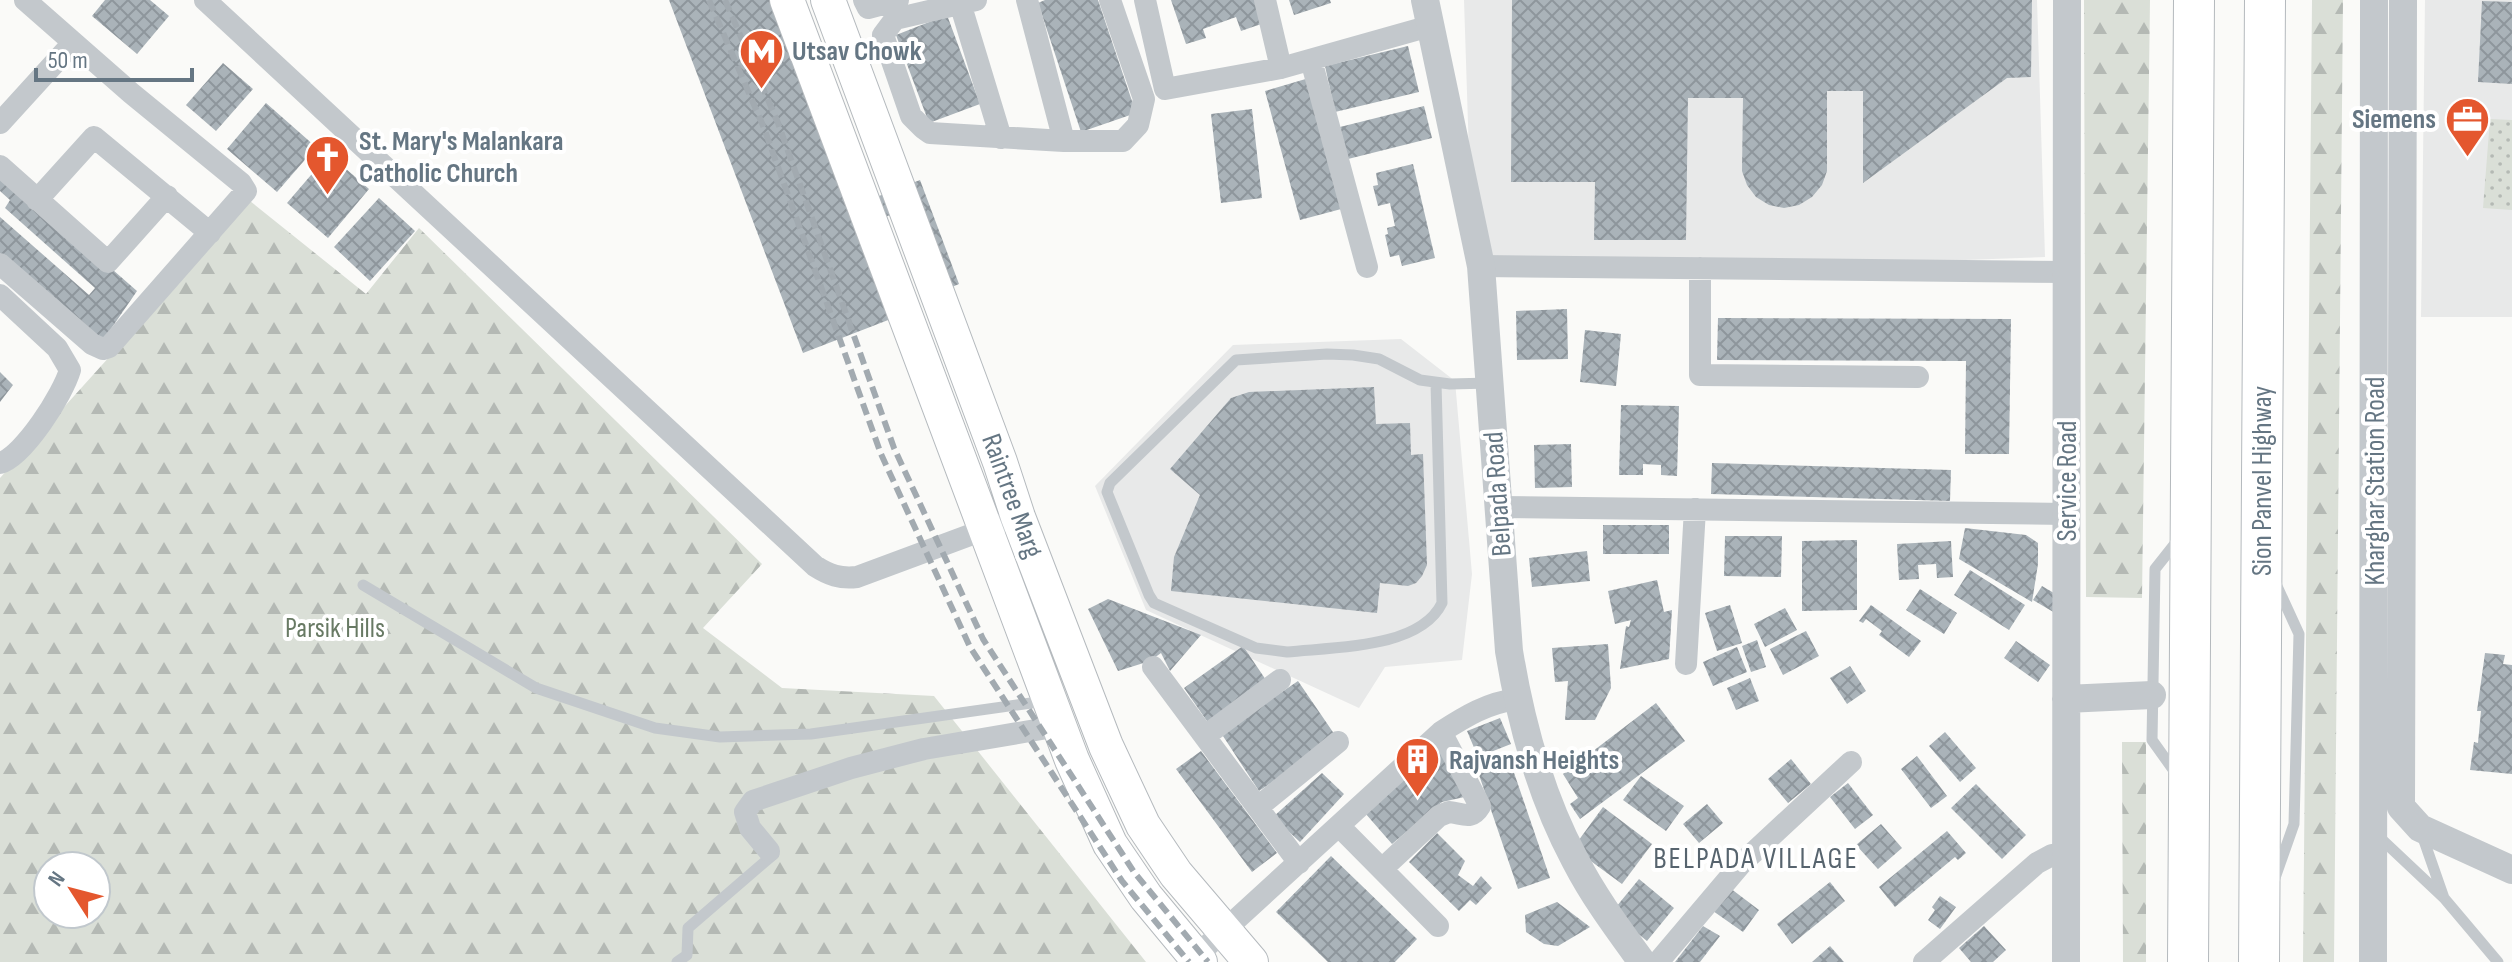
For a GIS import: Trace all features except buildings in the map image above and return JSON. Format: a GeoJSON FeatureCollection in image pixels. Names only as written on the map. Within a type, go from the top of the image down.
{"type":"FeatureCollection","features":[{"type":"Feature","properties":{"kind":"highway"},"geometry":{"type":"LineString","coordinates":[[2188,962],[2194,0]]}},
{"type":"Feature","properties":{"kind":"highway","name":"Sion Panvel Highway"},"geometry":{"type":"LineString","coordinates":[[2259,962],[2265,0]]}},
{"type":"Feature","properties":{"kind":"main road","name":"Raintree Marg"},"geometry":{"type":"LineString","coordinates":[[787,0],[1072,760],[1110,844],[1146,897],[1198,960]]}},
{"type":"Feature","properties":{"kind":"main road","name":"Raintree Marg"},"geometry":{"type":"LineString","coordinates":[[828,0],[1018,517],[1106,746],[1143,825],[1176,874],[1251,962]]}},
{"type":"Feature","properties":{"kind":"street"},"geometry":{"type":"LineString","coordinates":[[205,0],[815,566],[830,575],[857,577],[1018,517]]}},
{"type":"Feature","properties":{"kind":"street"},"geometry":{"type":"LineString","coordinates":[[864,0],[868,8],[898,0]]}},
{"type":"Feature","properties":{"kind":"street"},"geometry":{"type":"LineString","coordinates":[[1027,0],[1064,141]]}},
{"type":"Feature","properties":{"kind":"street"},"geometry":{"type":"LineString","coordinates":[[1001,138],[968,2],[895,19],[883,35],[911,116],[930,133],[1001,138],[1064,141],[1123,141],[1134,133],[1144,99],[1110,0]]}},
{"type":"Feature","properties":{"kind":"street"},"geometry":{"type":"LineString","coordinates":[[1145,0],[1165,89]]}},
{"type":"Feature","properties":{"kind":"street"},"geometry":{"type":"LineString","coordinates":[[1265,0],[1295,64]]}},
{"type":"Feature","properties":{"kind":"street","name":"Service Road"},"geometry":{"type":"LineString","coordinates":[[2066,962],[2067,0]]}},
{"type":"Feature","properties":{"kind":"street","name":"Kharghar Station Road"},"geometry":{"type":"LineString","coordinates":[[2374,0],[2389,119],[2401,807],[2420,828]]}},
{"type":"Feature","properties":{"kind":"street","name":"Kharghar Station Road"},"geometry":{"type":"LineString","coordinates":[[2373,962],[2389,119],[2403,0]]}},
{"type":"Feature","properties":{"kind":"street"},"geometry":{"type":"LineString","coordinates":[[0,264],[92,344],[103,349],[109,347],[246,191],[241,183],[72,44],[28,1]]}},
{"type":"Feature","properties":{"kind":"street"},"geometry":{"type":"LineString","coordinates":[[1144,99],[1165,89],[1295,64],[1428,13]]}},
{"type":"Feature","properties":{"kind":"street","name":"Belpada Road"},"geometry":{"type":"LineString","coordinates":[[1428,13],[1481,266],[1509,651],[1517,699],[1530,751],[1549,804],[1574,859],[1602,908],[1642,962]]}},
{"type":"Feature","properties":{"kind":"street"},"geometry":{"type":"LineString","coordinates":[[1285,37],[1367,267]]}},
{"type":"Feature","properties":{"kind":"street"},"geometry":{"type":"LineString","coordinates":[[0,123],[72,44]]}},
{"type":"Feature","properties":{"kind":"street"},"geometry":{"type":"LineString","coordinates":[[37,200],[94,137],[210,233]]}},
{"type":"Feature","properties":{"kind":"street"},"geometry":{"type":"LineString","coordinates":[[0,166],[108,262],[167,196]]}},
{"type":"Feature","properties":{"kind":"street"},"geometry":{"type":"LineString","coordinates":[[1481,266],[2067,272]]}},
{"type":"Feature","properties":{"kind":"street"},"geometry":{"type":"LineString","coordinates":[[1700,268],[1700,375],[1918,377]]}},
{"type":"Feature","properties":{"kind":"street"},"geometry":{"type":"LineString","coordinates":[[0,295],[57,348],[70,370],[66,385],[31,436],[16,453],[0,463]]}},
{"type":"Feature","properties":{"kind":"street"},"geometry":{"type":"LineString","coordinates":[[1499,507],[2066,514]]}},
{"type":"Feature","properties":{"kind":"street"},"geometry":{"type":"LineString","coordinates":[[1686,664],[1695,509]]}},
{"type":"Feature","properties":{"kind":"street"},"geometry":{"type":"LineString","coordinates":[[1153,667],[1299,863]]}},
{"type":"Feature","properties":{"kind":"street"},"geometry":{"type":"LineString","coordinates":[[1205,736],[1280,680]]}},
{"type":"Feature","properties":{"kind":"street"},"geometry":{"type":"LineString","coordinates":[[2066,699],[2152,695]]}},
{"type":"Feature","properties":{"kind":"street"},"geometry":{"type":"LineString","coordinates":[[1198,960],[1223,932],[1441,732],[1494,702],[1517,699]]}},
{"type":"Feature","properties":{"kind":"street"},"geometry":{"type":"LineString","coordinates":[[769,851],[750,828],[745,812],[753,801],[823,776],[1054,714]]}},
{"type":"Feature","properties":{"kind":"street"},"geometry":{"type":"LineString","coordinates":[[1382,869],[1439,816],[1449,812],[1465,817],[1480,806],[1441,732]]}},
{"type":"Feature","properties":{"kind":"street"},"geometry":{"type":"LineString","coordinates":[[1258,807],[1338,742]]}},
{"type":"Feature","properties":{"kind":"street"},"geometry":{"type":"LineString","coordinates":[[1658,962],[1741,864],[1851,762]]}},
{"type":"Feature","properties":{"kind":"street"},"geometry":{"type":"LineString","coordinates":[[1339,826],[1438,926]]}},
{"type":"Feature","properties":{"kind":"street"},"geometry":{"type":"LineString","coordinates":[[2420,828],[2512,870]]}},
{"type":"Feature","properties":{"kind":"street"},"geometry":{"type":"LineString","coordinates":[[1924,962],[2037,863],[2052,855],[2066,854]]}},
{"type":"Feature","properties":{"kind":"lane"},"geometry":{"type":"LineString","coordinates":[[1436,383],[1442,603],[1437,614],[1426,625],[1388,640],[1273,652],[1256,648],[1154,603],[1107,492],[1114,478],[1236,360],[1353,355],[1379,359],[1420,380],[1490,383]]}},
{"type":"Feature","properties":{"kind":"lane"},"geometry":{"type":"LineString","coordinates":[[2189,791],[2152,740],[2152,695],[2155,569],[2191,523]]}},
{"type":"Feature","properties":{"kind":"lane"},"geometry":{"type":"LineString","coordinates":[[363,585],[536,688],[655,728],[720,737],[811,734],[1054,714]]}},
{"type":"Feature","properties":{"kind":"lane"},"geometry":{"type":"LineString","coordinates":[[2420,828],[2444,898]]}},
{"type":"Feature","properties":{"kind":"lane"},"geometry":{"type":"LineString","coordinates":[[2374,832],[2444,898],[2498,962]]}},
{"type":"Feature","properties":{"kind":"lane"},"geometry":{"type":"LineString","coordinates":[[677,962],[687,955],[688,928],[776,855],[769,851]]}},
{"type":"Feature","properties":{"kind":"shaded area"},"geometry":{"type":"Polygon","coordinates":[[[1464,0],[2037,0],[2045,257],[1473,278],[1464,0]]]}},
{"type":"Feature","properties":{"kind":"shaded area","name":"Siemens"},"geometry":{"type":"Polygon","coordinates":[[[2425,0],[2512,0],[2512,317],[2421,317],[2425,0]]]}},
{"type":"Feature","properties":{"kind":"shaded area"},"geometry":{"type":"Polygon","coordinates":[[[1401,339],[1455,381],[1472,574],[1462,660],[1385,667],[1359,708],[1146,610],[1095,486],[1233,345],[1401,339]]]}},
{"type":"Feature","properties":{"kind":"green space"},"geometry":{"type":"Polygon","coordinates":[[[2084,0],[2150,0],[2142,598],[2086,597],[2084,0]]]}},
{"type":"Feature","properties":{"kind":"green space"},"geometry":{"type":"Polygon","coordinates":[[[2312,0],[2343,0],[2334,962],[2303,962],[2312,0]]]}},
{"type":"Feature","properties":{"kind":"green space"},"geometry":{"type":"Polygon","coordinates":[[[2490,119],[2512,120],[2512,210],[2483,208],[2490,119]]]}},
{"type":"Feature","properties":{"kind":"green space","name":"Parsik Hills"},"geometry":{"type":"Polygon","coordinates":[[[250,201],[366,294],[419,228],[762,564],[703,628],[782,688],[934,696],[1146,962],[0,962],[0,478],[250,201]]]}},
{"type":"Feature","properties":{"kind":"green space"},"geometry":{"type":"Polygon","coordinates":[[[2122,742],[2146,742],[2146,962],[2123,962],[2122,742]]]}},
{"type":"Feature","properties":{"kind":"railway"},"geometry":{"type":"LineString","coordinates":[[709,0],[764,128],[881,454],[970,647],[1122,881],[1189,962]]}},
{"type":"Feature","properties":{"kind":"railway"},"geometry":{"type":"LineString","coordinates":[[725,0],[778,123],[894,448],[983,639],[1134,872],[1208,962]]}},
{"type":"Feature","properties":{"kind":"place","name":"Utsav Chowk"},"geometry":{"type":"Point","coordinates":[761,90]}},
{"type":"Feature","properties":{"kind":"place","name":"Siemens"},"geometry":{"type":"Point","coordinates":[2467,158]}},
{"type":"Feature","properties":{"kind":"place","name":"St. Mary's Malankara Catholic Church"},"geometry":{"type":"Point","coordinates":[328,196]}},
{"type":"Feature","properties":{"kind":"place","name":"Rajvansh Heights"},"geometry":{"type":"Point","coordinates":[1418,799]}},
{"type":"Feature","properties":{"kind":"district","name":"BELPADA VILLAGE"},"geometry":{"type":"Point","coordinates":[1756,859]}}]}
